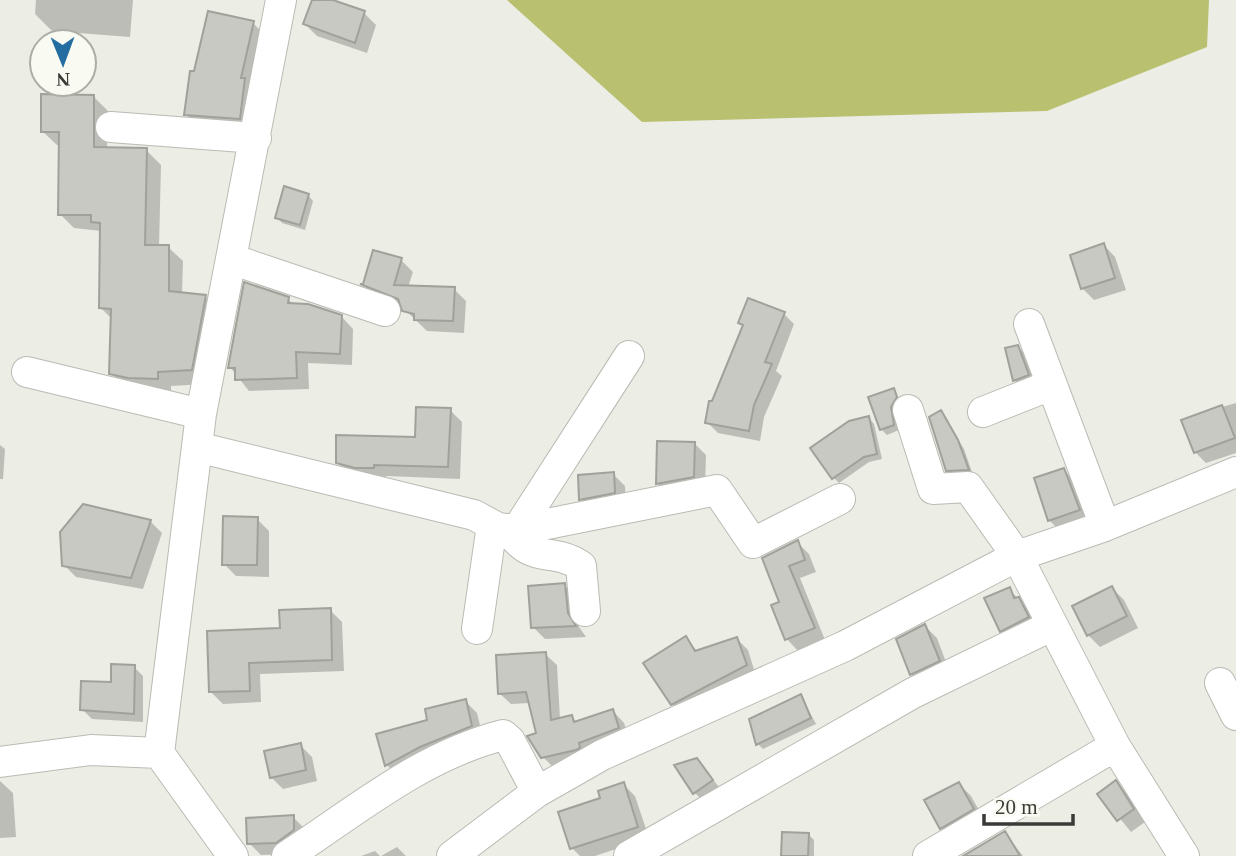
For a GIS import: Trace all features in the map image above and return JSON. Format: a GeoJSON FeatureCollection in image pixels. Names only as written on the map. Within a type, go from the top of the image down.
{"type":"FeatureCollection","features":[{"type":"Feature","properties":{"kind":"street"},"geometry":{"type":"LineString","coordinates":[[233,856],[159,753],[201,414],[281,0]]}},
{"type":"Feature","properties":{"kind":"street"},"geometry":{"type":"LineString","coordinates":[[111,127],[256,138]]}},
{"type":"Feature","properties":{"kind":"street"},"geometry":{"type":"LineString","coordinates":[[231,259],[385,311]]}},
{"type":"Feature","properties":{"kind":"street"},"geometry":{"type":"LineString","coordinates":[[1029,324],[1105,526]]}},
{"type":"Feature","properties":{"kind":"street"},"geometry":{"type":"LineString","coordinates":[[477,629],[506,529],[629,356]]}},
{"type":"Feature","properties":{"kind":"street"},"geometry":{"type":"LineString","coordinates":[[27,372],[201,414]]}},
{"type":"Feature","properties":{"kind":"street"},"geometry":{"type":"LineString","coordinates":[[983,412],[1051,385]]}},
{"type":"Feature","properties":{"kind":"street"},"geometry":{"type":"LineString","coordinates":[[908,410],[933,489],[968,487],[1017,556],[1115,746],[1184,856]]}},
{"type":"Feature","properties":{"kind":"street"},"geometry":{"type":"LineString","coordinates":[[197,447],[474,516],[506,529],[520,547],[539,555],[569,558],[581,566],[585,611]]}},
{"type":"Feature","properties":{"kind":"street"},"geometry":{"type":"LineString","coordinates":[[452,856],[537,792],[602,755],[845,646],[1017,556],[1105,526],[1236,472]]}},
{"type":"Feature","properties":{"kind":"street"},"geometry":{"type":"LineString","coordinates":[[506,529],[717,490],[753,543],[840,499]]}},
{"type":"Feature","properties":{"kind":"street"},"geometry":{"type":"LineString","coordinates":[[629,856],[913,693],[1051,626]]}},
{"type":"Feature","properties":{"kind":"street"},"geometry":{"type":"LineString","coordinates":[[1220,683],[1236,715]]}},
{"type":"Feature","properties":{"kind":"street"},"geometry":{"type":"LineString","coordinates":[[287,856],[432,761],[473,743],[503,735],[510,741],[537,792]]}},
{"type":"Feature","properties":{"kind":"street"},"geometry":{"type":"LineString","coordinates":[[941,853],[1115,746]]}},
{"type":"Feature","properties":{"kind":"street"},"geometry":{"type":"LineString","coordinates":[[0,762],[91,750],[159,753]]}},
{"type":"Feature","properties":{"kind":"green space"},"geometry":{"type":"Polygon","coordinates":[[[507,0],[1209,0],[1207,47],[1047,111],[642,122],[507,0]]]}},
{"type":"Feature","properties":{"kind":"building"},"geometry":{"type":"Polygon","coordinates":[[[312,0],[333,0],[365,11],[355,43],[303,24],[312,0]]]}},
{"type":"Feature","properties":{"kind":"building"},"geometry":{"type":"Polygon","coordinates":[[[208,11],[254,21],[241,78],[245,78],[240,119],[184,115],[190,71],[194,71],[208,11]]]}},
{"type":"Feature","properties":{"kind":"building"},"geometry":{"type":"Polygon","coordinates":[[[41,98],[94,98],[94,147],[147,148],[145,245],[169,245],[169,291],[206,295],[192,370],[158,372],[158,379],[109,374],[111,309],[99,308],[100,223],[91,222],[91,215],[58,215],[59,132],[41,132],[41,98]]]}},
{"type":"Feature","properties":{"kind":"building"},"geometry":{"type":"Polygon","coordinates":[[[284,186],[309,194],[300,225],[275,218],[284,186]]]}},
{"type":"Feature","properties":{"kind":"building"},"geometry":{"type":"Polygon","coordinates":[[[1104,243],[1115,278],[1081,289],[1070,255],[1104,243]]]}},
{"type":"Feature","properties":{"kind":"building"},"geometry":{"type":"Polygon","coordinates":[[[373,250],[402,258],[394,285],[455,287],[453,321],[414,320],[414,314],[402,311],[398,299],[360,284],[363,284],[373,250]]]}},
{"type":"Feature","properties":{"kind":"building"},"geometry":{"type":"Polygon","coordinates":[[[244,282],[289,297],[288,303],[308,304],[342,315],[340,354],[296,352],[297,378],[235,380],[235,368],[228,368],[244,282]]]}},
{"type":"Feature","properties":{"kind":"building"},"geometry":{"type":"Polygon","coordinates":[[[748,298],[785,312],[765,362],[772,364],[754,405],[749,431],[705,423],[709,401],[712,401],[743,325],[738,323],[748,298]]]}},
{"type":"Feature","properties":{"kind":"building"},"geometry":{"type":"Polygon","coordinates":[[[1018,345],[1029,375],[1013,381],[1005,348],[1018,345]]]}},
{"type":"Feature","properties":{"kind":"building"},"geometry":{"type":"Polygon","coordinates":[[[894,388],[897,397],[891,407],[894,425],[880,430],[868,397],[894,388]]]}},
{"type":"Feature","properties":{"kind":"building"},"geometry":{"type":"Polygon","coordinates":[[[1222,405],[1235,438],[1194,453],[1181,420],[1222,405]]]}},
{"type":"Feature","properties":{"kind":"building"},"geometry":{"type":"Polygon","coordinates":[[[416,407],[451,408],[448,467],[374,465],[374,468],[355,468],[336,463],[336,435],[415,437],[416,407]]]}},
{"type":"Feature","properties":{"kind":"building"},"geometry":{"type":"Polygon","coordinates":[[[941,410],[958,440],[969,470],[946,471],[929,417],[941,410]]]}},
{"type":"Feature","properties":{"kind":"building"},"geometry":{"type":"Polygon","coordinates":[[[869,416],[877,454],[864,457],[832,479],[810,448],[849,421],[869,416]]]}},
{"type":"Feature","properties":{"kind":"building"},"geometry":{"type":"Polygon","coordinates":[[[657,441],[695,442],[694,477],[656,484],[657,441]]]}},
{"type":"Feature","properties":{"kind":"building"},"geometry":{"type":"Polygon","coordinates":[[[1064,468],[1080,510],[1048,521],[1034,478],[1064,468]]]}},
{"type":"Feature","properties":{"kind":"building"},"geometry":{"type":"Polygon","coordinates":[[[614,472],[615,493],[579,500],[578,475],[614,472]]]}},
{"type":"Feature","properties":{"kind":"building"},"geometry":{"type":"Polygon","coordinates":[[[83,504],[151,520],[131,578],[62,566],[60,532],[83,504]]]}},
{"type":"Feature","properties":{"kind":"building"},"geometry":{"type":"Polygon","coordinates":[[[223,516],[258,517],[257,565],[222,565],[223,516]]]}},
{"type":"Feature","properties":{"kind":"building"},"geometry":{"type":"Polygon","coordinates":[[[798,540],[805,560],[789,566],[815,628],[785,640],[771,605],[779,602],[762,558],[798,540]]]}},
{"type":"Feature","properties":{"kind":"building"},"geometry":{"type":"Polygon","coordinates":[[[565,583],[568,613],[576,626],[531,628],[528,586],[565,583]]]}},
{"type":"Feature","properties":{"kind":"building"},"geometry":{"type":"Polygon","coordinates":[[[1112,586],[1127,616],[1087,636],[1072,606],[1112,586]]]}},
{"type":"Feature","properties":{"kind":"building"},"geometry":{"type":"Polygon","coordinates":[[[1010,587],[1014,598],[1019,597],[1029,617],[1000,632],[984,598],[1010,587]]]}},
{"type":"Feature","properties":{"kind":"building"},"geometry":{"type":"Polygon","coordinates":[[[331,608],[332,660],[249,663],[250,691],[209,692],[207,631],[280,628],[279,610],[331,608]]]}},
{"type":"Feature","properties":{"kind":"building"},"geometry":{"type":"Polygon","coordinates":[[[925,624],[940,661],[910,675],[896,639],[925,624]]]}},
{"type":"Feature","properties":{"kind":"building"},"geometry":{"type":"Polygon","coordinates":[[[686,636],[695,651],[737,637],[747,665],[671,705],[643,663],[686,636]]]}},
{"type":"Feature","properties":{"kind":"building"},"geometry":{"type":"Polygon","coordinates":[[[546,652],[551,720],[572,715],[574,722],[613,709],[619,728],[579,743],[580,748],[576,750],[541,758],[527,736],[536,733],[526,692],[498,694],[496,655],[546,652]]]}},
{"type":"Feature","properties":{"kind":"building"},"geometry":{"type":"Polygon","coordinates":[[[111,664],[135,665],[134,714],[80,710],[81,681],[111,682],[111,664]]]}},
{"type":"Feature","properties":{"kind":"building"},"geometry":{"type":"Polygon","coordinates":[[[801,694],[811,718],[756,745],[749,719],[801,694]]]}},
{"type":"Feature","properties":{"kind":"building"},"geometry":{"type":"Polygon","coordinates":[[[466,699],[472,726],[420,747],[385,766],[376,734],[427,720],[425,709],[466,699]]]}},
{"type":"Feature","properties":{"kind":"building"},"geometry":{"type":"Polygon","coordinates":[[[301,743],[306,770],[270,778],[264,751],[301,743]]]}},
{"type":"Feature","properties":{"kind":"building"},"geometry":{"type":"Polygon","coordinates":[[[697,758],[713,780],[693,794],[674,765],[697,758]]]}},
{"type":"Feature","properties":{"kind":"building"},"geometry":{"type":"Polygon","coordinates":[[[1116,780],[1134,809],[1117,821],[1097,794],[1116,780]]]}},
{"type":"Feature","properties":{"kind":"building"},"geometry":{"type":"Polygon","coordinates":[[[624,782],[638,827],[570,849],[558,812],[600,798],[598,791],[624,782]]]}},
{"type":"Feature","properties":{"kind":"building"},"geometry":{"type":"Polygon","coordinates":[[[959,782],[974,809],[940,829],[924,800],[959,782]]]}},
{"type":"Feature","properties":{"kind":"building"},"geometry":{"type":"Polygon","coordinates":[[[294,815],[294,830],[276,843],[247,844],[246,818],[294,815]]]}},
{"type":"Feature","properties":{"kind":"building"},"geometry":{"type":"Polygon","coordinates":[[[1005,831],[1020,856],[963,856],[1005,831]]]}},
{"type":"Feature","properties":{"kind":"building"},"geometry":{"type":"Polygon","coordinates":[[[782,832],[809,833],[808,856],[781,856],[782,832]]]}}]}
